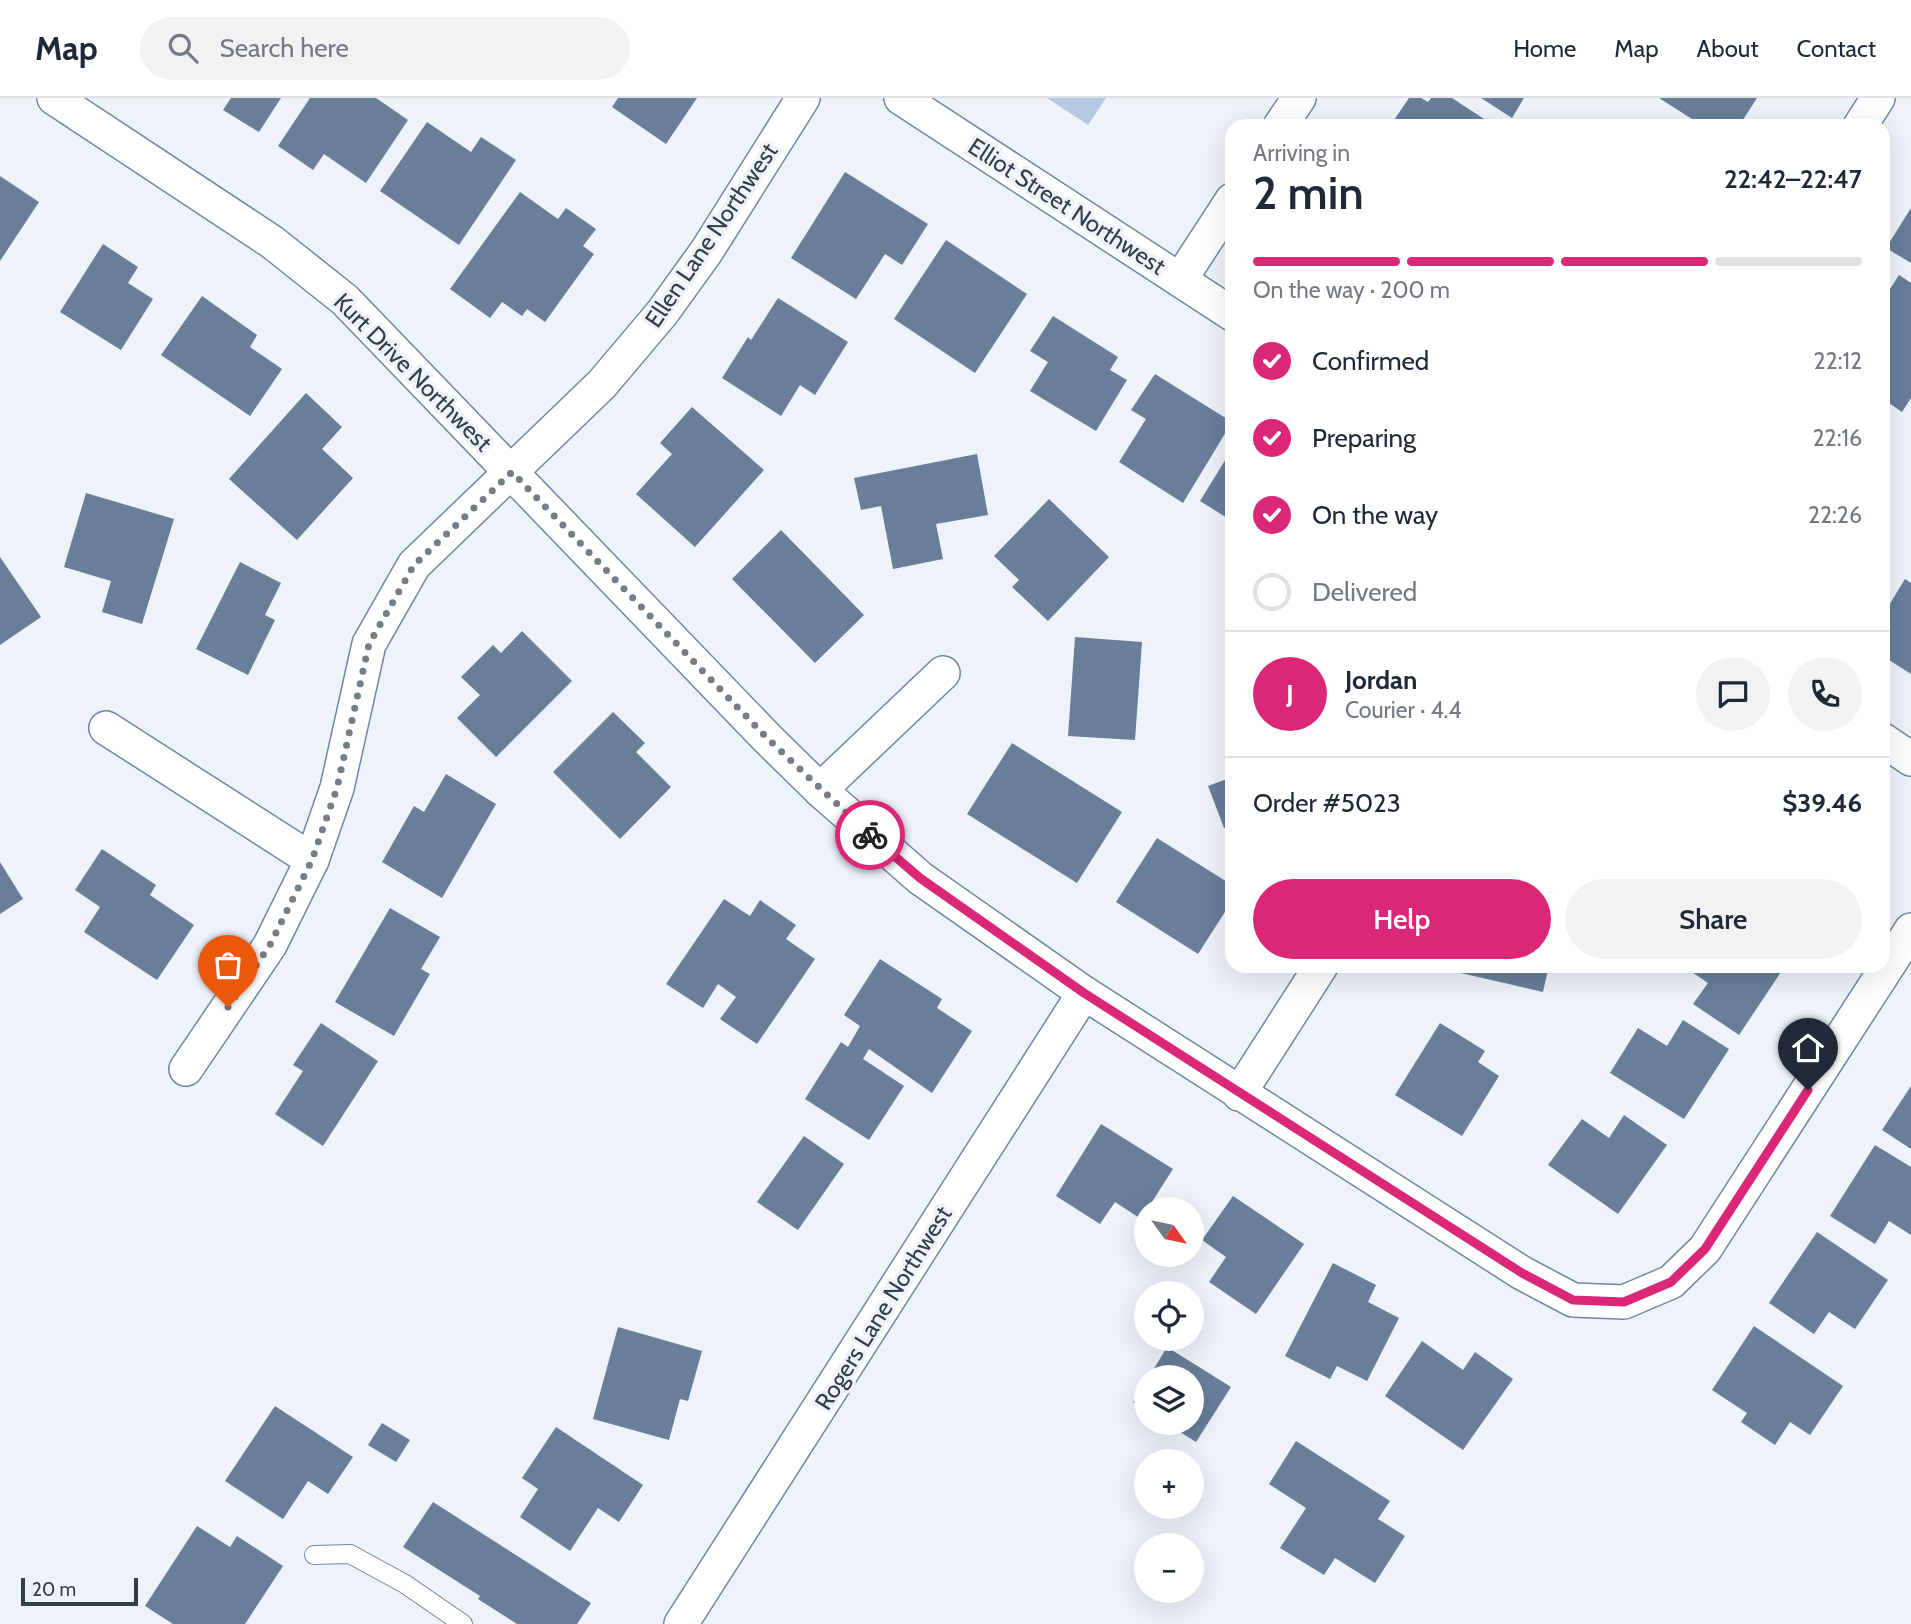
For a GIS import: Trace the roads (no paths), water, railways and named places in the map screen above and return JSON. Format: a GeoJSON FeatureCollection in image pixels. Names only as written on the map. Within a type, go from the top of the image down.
{"type":"FeatureCollection","features":[{"type":"Feature","properties":{"kind":"street","name":"Kurt Drive Northwest"},"geometry":{"type":"LineString","coordinates":[[54,98],[272,242],[345,300],[820,790],[920,878],[1084,993],[1239,1094],[1522,1273],[1573,1300],[1624,1302],[1671,1282],[1705,1249],[1883,973]]}},
{"type":"Feature","properties":{"kind":"street","name":"Ellen Lane Northwest"},"geometry":{"type":"LineString","coordinates":[[186,1069],[270,945],[312,860],[337,788],[369,644],[414,565],[602,384],[662,313],[706,252],[803,98]]}},
{"type":"Feature","properties":{"kind":"street","name":"Elliot Street Northwest"},"geometry":{"type":"LineString","coordinates":[[901,98],[1225,309]]}},
{"type":"Feature","properties":{"kind":"street"},"geometry":{"type":"LineString","coordinates":[[1285,119],[1299,98]]}},
{"type":"Feature","properties":{"kind":"street"},"geometry":{"type":"LineString","coordinates":[[1864,119],[1878,98]]}},
{"type":"Feature","properties":{"kind":"street"},"geometry":{"type":"LineString","coordinates":[[1180,280],[1225,211]]}},
{"type":"Feature","properties":{"kind":"street"},"geometry":{"type":"LineString","coordinates":[[820,790],[943,673]]}},
{"type":"Feature","properties":{"kind":"street"},"geometry":{"type":"LineString","coordinates":[[106,728],[312,860]]}},
{"type":"Feature","properties":{"kind":"street"},"geometry":{"type":"LineString","coordinates":[[1890,745],[1911,759]]}},
{"type":"Feature","properties":{"kind":"street","name":"Kurt Drive Northwest"},"geometry":{"type":"LineString","coordinates":[[1890,963],[1911,930]]}},
{"type":"Feature","properties":{"kind":"street"},"geometry":{"type":"LineString","coordinates":[[1239,1094],[1317,973]]}},
{"type":"Feature","properties":{"kind":"street","name":"Rogers Lane Northwest"},"geometry":{"type":"LineString","coordinates":[[681,1624],[1084,993]]}},
{"type":"Feature","properties":{"kind":"lane"},"geometry":{"type":"LineString","coordinates":[[314,1555],[350,1554],[405,1584],[463,1624]]}}]}
